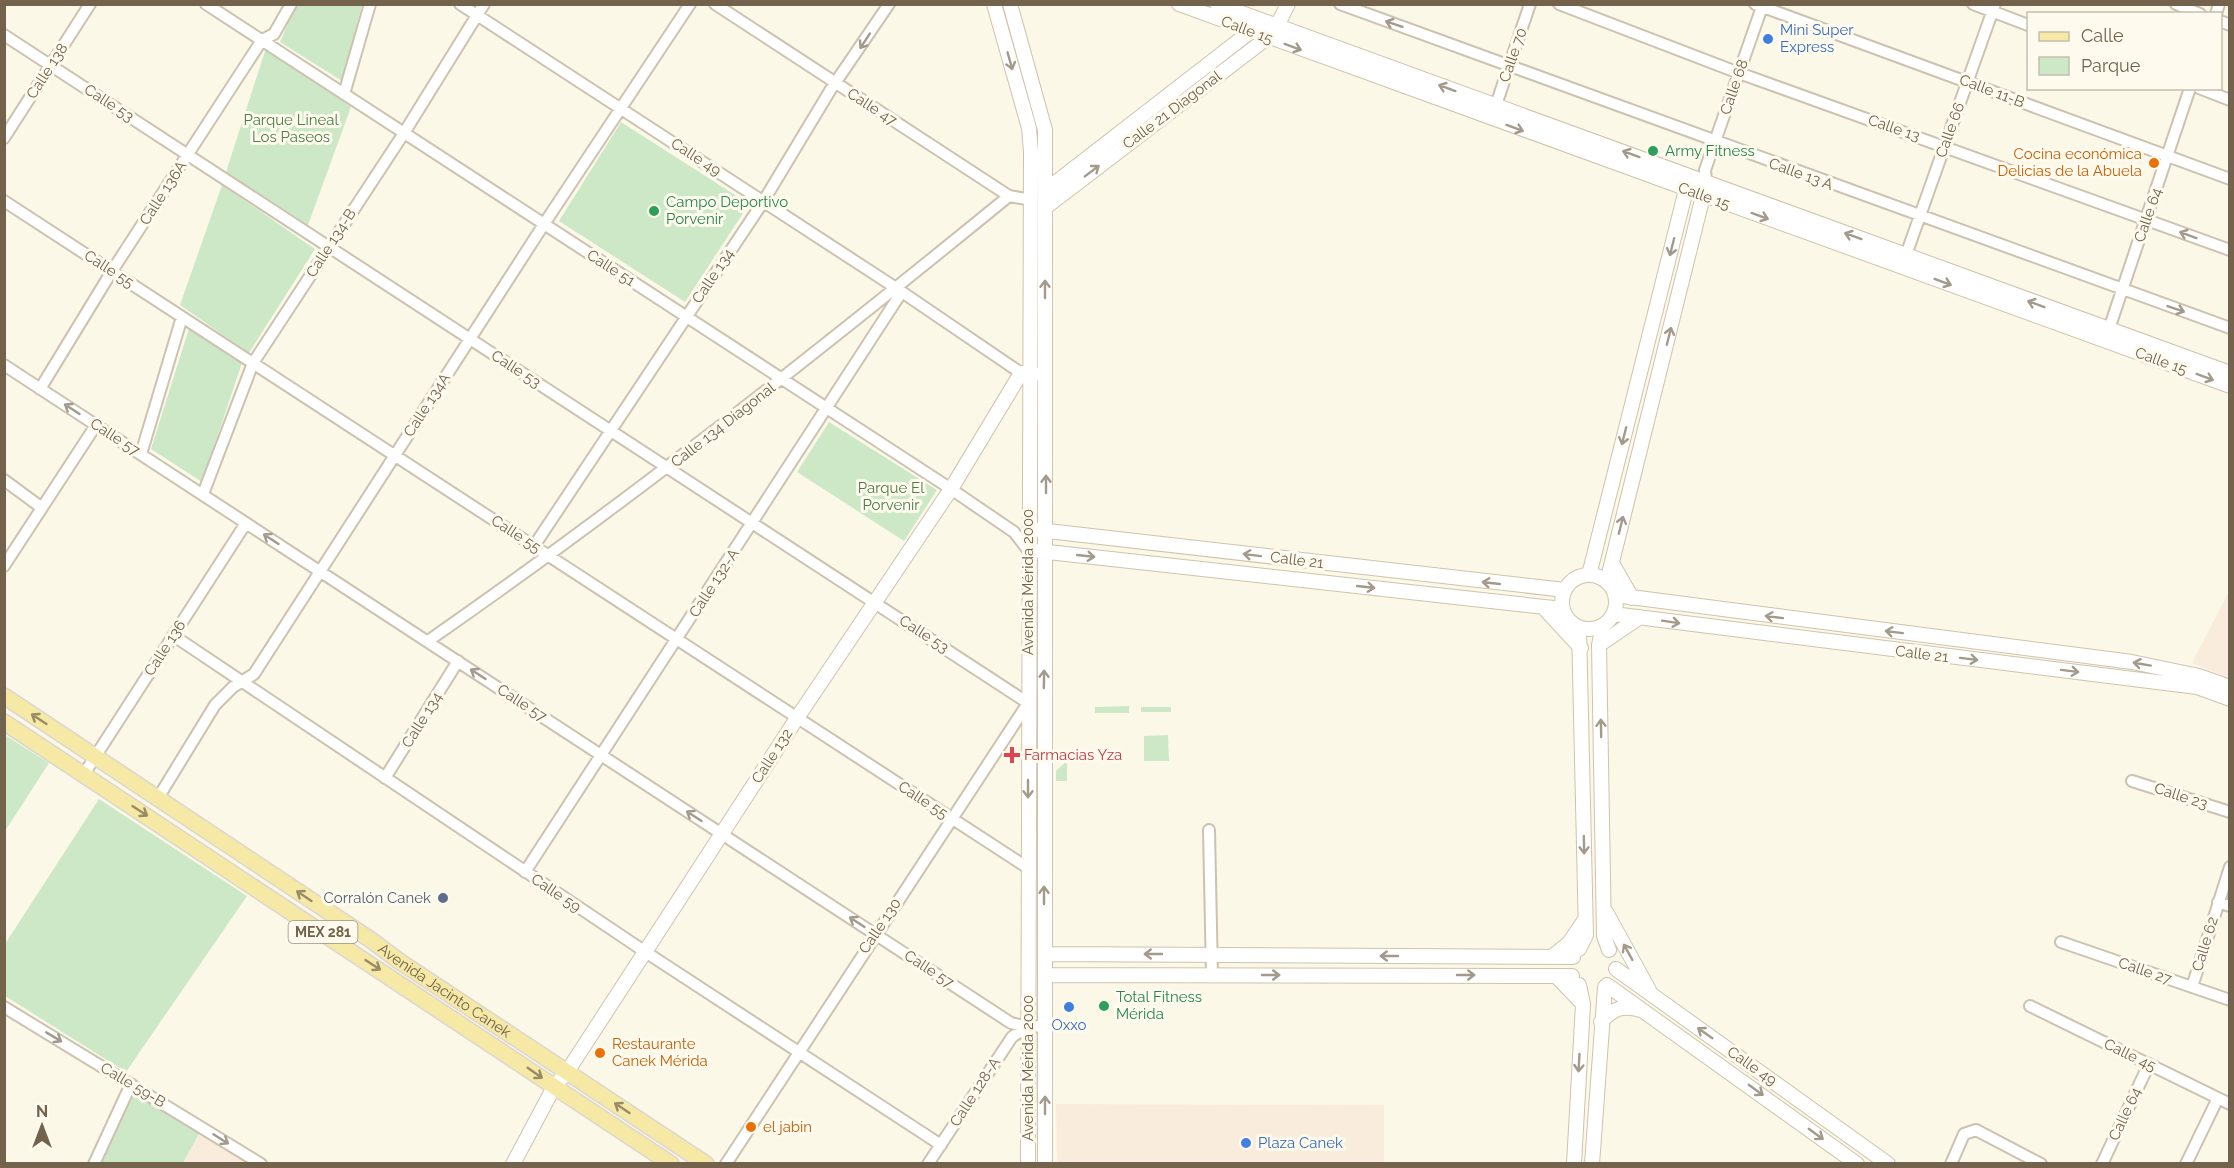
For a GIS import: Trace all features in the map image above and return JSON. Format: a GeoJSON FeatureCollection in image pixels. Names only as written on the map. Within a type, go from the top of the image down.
{"type":"FeatureCollection","features":[{"type":"Feature","properties":{"kind":"main road","name":"Avenida Jacinto Canek"},"geometry":{"type":"LineString","coordinates":[[4,696],[706,1164]]}},
{"type":"Feature","properties":{"kind":"main road","name":"Avenida Jacinto Canek"},"geometry":{"type":"LineString","coordinates":[[4,722],[671,1164]]}},
{"type":"Feature","properties":{"kind":"street","name":"Calle 138"},"geometry":{"type":"LineString","coordinates":[[4,138],[90,4]]}},
{"type":"Feature","properties":{"kind":"street","name":"Calle 51"},"geometry":{"type":"LineString","coordinates":[[207,4],[951,489],[1021,531]]}},
{"type":"Feature","properties":{"kind":"street","name":"Calle 136A"},"geometry":{"type":"LineString","coordinates":[[40,388],[112,271],[262,40],[274,34],[291,4]]}},
{"type":"Feature","properties":{"kind":"street"},"geometry":{"type":"LineString","coordinates":[[344,94],[370,4]]}},
{"type":"Feature","properties":{"kind":"street","name":"Calle 49"},"geometry":{"type":"LineString","coordinates":[[460,4],[1025,374]]}},
{"type":"Feature","properties":{"kind":"street","name":"Calle 134-B"},"geometry":{"type":"LineString","coordinates":[[203,494],[253,363],[404,133],[484,4]]}},
{"type":"Feature","properties":{"kind":"street","name":"Calle 134A"},"geometry":{"type":"LineString","coordinates":[[158,798],[215,705],[233,687],[254,674],[544,224],[690,4]]}},
{"type":"Feature","properties":{"kind":"street","name":"Calle 47"},"geometry":{"type":"LineString","coordinates":[[715,4],[1009,196],[1032,200]]}},
{"type":"Feature","properties":{"kind":"street","name":"Calle 134"},"geometry":{"type":"LineString","coordinates":[[534,546],[763,202],[889,4]]}},
{"type":"Feature","properties":{"kind":"street","name":"Avenida Mérida 2000"},"geometry":{"type":"LineString","coordinates":[[994,4],[1029,128],[1032,200],[1021,531],[1028,550],[1028,1164]]}},
{"type":"Feature","properties":{"kind":"street","name":"Avenida Mérida 2000"},"geometry":{"type":"LineString","coordinates":[[1010,4],[1045,130],[1047,552],[1044,703],[1045,1164]]}},
{"type":"Feature","properties":{"kind":"street","name":"Calle 15"},"geometry":{"type":"LineString","coordinates":[[1179,4],[1686,190],[2107,336],[2229,373]]}},
{"type":"Feature","properties":{"kind":"street","name":"Calle 15"},"geometry":{"type":"LineString","coordinates":[[1217,4],[1496,105],[1702,176],[1906,255],[2229,386]]}},
{"type":"Feature","properties":{"kind":"street","name":"Calle 21 Diagonal"},"geometry":{"type":"LineString","coordinates":[[1046,190],[1288,4]]}},
{"type":"Feature","properties":{"kind":"street","name":"Calle 21 Diagonal"},"geometry":{"type":"LineString","coordinates":[[1046,207],[1267,38],[1277,26],[1288,4]]}},
{"type":"Feature","properties":{"kind":"street","name":"Calle 13 A"},"geometry":{"type":"LineString","coordinates":[[1340,4],[1509,64],[1714,143],[2229,328]]}},
{"type":"Feature","properties":{"kind":"street","name":"Calle 70"},"geometry":{"type":"LineString","coordinates":[[1496,105],[1530,4]]}},
{"type":"Feature","properties":{"kind":"street","name":"Calle 13"},"geometry":{"type":"LineString","coordinates":[[1560,4],[1739,73],[2229,250]]}},
{"type":"Feature","properties":{"kind":"street"},"geometry":{"type":"LineString","coordinates":[[1973,4],[1994,8],[2027,24]]}},
{"type":"Feature","properties":{"kind":"street"},"geometry":{"type":"LineString","coordinates":[[2175,4],[2195,12]]}},
{"type":"Feature","properties":{"kind":"street","name":"Calle 68"},"geometry":{"type":"LineString","coordinates":[[1702,176],[1739,73],[1760,5]]}},
{"type":"Feature","properties":{"kind":"street","name":"Calle 11-B"},"geometry":{"type":"LineString","coordinates":[[1760,5],[2229,179]]}},
{"type":"Feature","properties":{"kind":"street","name":"Calle 66"},"geometry":{"type":"LineString","coordinates":[[1906,255],[1994,8]]}},
{"type":"Feature","properties":{"kind":"street","name":"Calle 53"},"geometry":{"type":"LineString","coordinates":[[4,35],[1028,703]]}},
{"type":"Feature","properties":{"kind":"street","name":"Calle 64"},"geometry":{"type":"LineString","coordinates":[[2107,336],[2189,90]]}},
{"type":"Feature","properties":{"kind":"street"},"geometry":{"type":"LineString","coordinates":[[2204,90],[2229,100]]}},
{"type":"Feature","properties":{"kind":"street"},"geometry":{"type":"LineString","coordinates":[[1589,575],[1686,190],[1702,176]]}},
{"type":"Feature","properties":{"kind":"street"},"geometry":{"type":"LineString","coordinates":[[1607,582],[1704,196],[1702,176]]}},
{"type":"Feature","properties":{"kind":"street","name":"Calle 134 Diagonal"},"geometry":{"type":"LineString","coordinates":[[428,641],[550,556],[899,291],[1009,196]]}},
{"type":"Feature","properties":{"kind":"street","name":"Calle 55"},"geometry":{"type":"LineString","coordinates":[[4,201],[1028,868]]}},
{"type":"Feature","properties":{"kind":"street","name":"Calle 132-A"},"geometry":{"type":"LineString","coordinates":[[525,872],[753,523],[899,291]]}},
{"type":"Feature","properties":{"kind":"street"},"geometry":{"type":"LineString","coordinates":[[141,454],[182,317]]}},
{"type":"Feature","properties":{"kind":"street","name":"Calle 57"},"geometry":{"type":"LineString","coordinates":[[4,365],[1011,1023],[1028,1027],[1045,1026]]}},
{"type":"Feature","properties":{"kind":"street"},"geometry":{"type":"LineString","coordinates":[[1025,374],[1045,374]]}},
{"type":"Feature","properties":{"kind":"street","name":"Calle 132"},"geometry":{"type":"LineString","coordinates":[[514,1163],[554,1087],[567,1072],[721,833],[951,489],[1025,374]]}},
{"type":"Feature","properties":{"kind":"street"},"geometry":{"type":"LineString","coordinates":[[1638,380],[1656,386]]}},
{"type":"Feature","properties":{"kind":"street"},"geometry":{"type":"LineString","coordinates":[[4,566],[96,425]]}},
{"type":"Feature","properties":{"kind":"street"},"geometry":{"type":"LineString","coordinates":[[4,480],[42,508]]}},
{"type":"Feature","properties":{"kind":"street","name":"Calle 136"},"geometry":{"type":"LineString","coordinates":[[84,774],[246,523]]}},
{"type":"Feature","properties":{"kind":"street","name":"Calle 21"},"geometry":{"type":"LineString","coordinates":[[1021,531],[1046,531],[1565,590]]}},
{"type":"Feature","properties":{"kind":"street","name":"Calle 21"},"geometry":{"type":"LineString","coordinates":[[1028,550],[1563,609]]}},
{"type":"Feature","properties":{"kind":"street"},"geometry":{"type":"LineString","coordinates":[[1550,588],[1594,557]]}},
{"type":"Feature","properties":{"kind":"street"},"geometry":{"type":"LineString","coordinates":[[1308,580],[1310,562]]}},
{"type":"Feature","properties":{"kind":"street"},"geometry":{"type":"LineString","coordinates":[[1612,563],[1632,598]]}},
{"type":"Feature","properties":{"kind":"street"},"geometry":{"type":"LineString","coordinates":[[1589,575],[1607,582],[1615,595],[1613,614],[1603,625],[1595,628],[1579,627],[1572,623],[1563,609],[1565,590],[1573,580],[1589,575]]}},
{"type":"Feature","properties":{"kind":"street","name":"Calle 21"},"geometry":{"type":"LineString","coordinates":[[1615,595],[2167,668],[2229,687]]}},
{"type":"Feature","properties":{"kind":"street"},"geometry":{"type":"LineString","coordinates":[[1543,607],[1581,648]]}},
{"type":"Feature","properties":{"kind":"street","name":"Calle 21"},"geometry":{"type":"LineString","coordinates":[[1613,614],[1828,643],[2197,687],[2229,699]]}},
{"type":"Feature","properties":{"kind":"street"},"geometry":{"type":"LineString","coordinates":[[1599,645],[1640,617]]}},
{"type":"Feature","properties":{"kind":"street"},"geometry":{"type":"LineString","coordinates":[[1828,643],[1832,624]]}},
{"type":"Feature","properties":{"kind":"street"},"geometry":{"type":"LineString","coordinates":[[1592,1164],[1601,1022],[1606,986],[1616,969],[1616,962],[1604,936],[1599,645],[1603,625]]}},
{"type":"Feature","properties":{"kind":"street"},"geometry":{"type":"LineString","coordinates":[[1574,1164],[1583,1004],[1576,980],[1576,953],[1586,935],[1579,627]]}},
{"type":"Feature","properties":{"kind":"street","name":"Calle 59"},"geometry":{"type":"LineString","coordinates":[[174,636],[644,951],[941,1145]]}},
{"type":"Feature","properties":{"kind":"street"},"geometry":{"type":"LineString","coordinates":[[2012,664],[2014,647]]}},
{"type":"Feature","properties":{"kind":"street","name":"Calle 134"},"geometry":{"type":"LineString","coordinates":[[385,778],[458,661]]}},
{"type":"Feature","properties":{"kind":"street"},"geometry":{"type":"LineString","coordinates":[[1028,703],[1044,703]]}},
{"type":"Feature","properties":{"kind":"street","name":"Calle 130"},"geometry":{"type":"LineString","coordinates":[[726,1164],[874,934],[1028,703]]}},
{"type":"Feature","properties":{"kind":"street","name":"Calle 23"},"geometry":{"type":"LineString","coordinates":[[2132,781],[2229,812]]}},
{"type":"Feature","properties":{"kind":"street"},"geometry":{"type":"LineString","coordinates":[[1584,787],[1602,786]]}},
{"type":"Feature","properties":{"kind":"street"},"geometry":{"type":"LineString","coordinates":[[1209,830],[1212,975]]}},
{"type":"Feature","properties":{"kind":"street","name":"Calle 62"},"geometry":{"type":"LineString","coordinates":[[2192,987],[2229,867]]}},
{"type":"Feature","properties":{"kind":"street"},"geometry":{"type":"LineString","coordinates":[[2218,902],[2229,906]]}},
{"type":"Feature","properties":{"kind":"street"},"geometry":{"type":"LineString","coordinates":[[1604,909],[1652,994]]}},
{"type":"Feature","properties":{"kind":"street"},"geometry":{"type":"LineString","coordinates":[[1552,957],[1569,943],[1586,917]]}},
{"type":"Feature","properties":{"kind":"street","name":"Calle 27"},"geometry":{"type":"LineString","coordinates":[[2061,942],[2229,1000]]}},
{"type":"Feature","properties":{"kind":"street"},"geometry":{"type":"LineString","coordinates":[[1045,954],[1552,957],[1576,953],[1597,944],[1609,950]]}},
{"type":"Feature","properties":{"kind":"street","name":"Calle 49"},"geometry":{"type":"LineString","coordinates":[[1616,969],[1888,1164]]}},
{"type":"Feature","properties":{"kind":"street"},"geometry":{"type":"LineString","coordinates":[[1045,975],[1556,976],[1576,980],[1592,990],[1606,986]]}},
{"type":"Feature","properties":{"kind":"street"},"geometry":{"type":"LineString","coordinates":[[1556,976],[1583,1004]]}},
{"type":"Feature","properties":{"kind":"street","name":"Calle 49"},"geometry":{"type":"LineString","coordinates":[[1606,986],[1643,1010],[1857,1164]]}},
{"type":"Feature","properties":{"kind":"street","name":"Calle 45"},"geometry":{"type":"LineString","coordinates":[[2030,1006],[2229,1104]]}},
{"type":"Feature","properties":{"kind":"street","name":"Calle 59-B"},"geometry":{"type":"LineString","coordinates":[[4,1007],[261,1164]]}},
{"type":"Feature","properties":{"kind":"street"},"geometry":{"type":"LineString","coordinates":[[1601,1022],[1614,1010],[1622,1007],[1643,1010]]}},
{"type":"Feature","properties":{"kind":"street","name":"Calle 128-A"},"geometry":{"type":"LineString","coordinates":[[934,1162],[941,1145],[1012,1037],[1028,1027]]}},
{"type":"Feature","properties":{"kind":"street"},"geometry":{"type":"LineString","coordinates":[[510,1056],[520,1040]]}},
{"type":"Feature","properties":{"kind":"street","name":"Calle 64"},"geometry":{"type":"LineString","coordinates":[[2102,1164],[2149,1064]]}},
{"type":"Feature","properties":{"kind":"street"},"geometry":{"type":"LineString","coordinates":[[94,1164],[131,1084]]}},
{"type":"Feature","properties":{"kind":"street"},"geometry":{"type":"LineString","coordinates":[[1775,1104],[1787,1091]]}},
{"type":"Feature","properties":{"kind":"street"},"geometry":{"type":"LineString","coordinates":[[2186,1164],[2218,1098]]}},
{"type":"Feature","properties":{"kind":"street"},"geometry":{"type":"LineString","coordinates":[[631,1137],[642,1121]]}},
{"type":"Feature","properties":{"kind":"street"},"geometry":{"type":"LineString","coordinates":[[1951,1164],[1964,1134],[1976,1130],[2041,1164]]}},
{"type":"Feature","properties":{"kind":"shaded area"},"geometry":{"type":"Polygon","coordinates":[[[2229,591],[2229,678],[2192,663],[2229,591]]]}},
{"type":"Feature","properties":{"kind":"shaded area","name":"Plaza Canek"},"geometry":{"type":"Polygon","coordinates":[[[1056,1104],[1384,1105],[1384,1163],[1057,1163],[1056,1104]]]}},
{"type":"Feature","properties":{"kind":"shaded area"},"geometry":{"type":"Polygon","coordinates":[[[200,1132],[250,1163],[183,1164],[200,1132]]]}},
{"type":"Feature","properties":{"kind":"green space","name":"Parque Lineal Los Paseos"},"geometry":{"type":"Polygon","coordinates":[[[296,5],[362,5],[342,81],[280,42],[296,5]]]}},
{"type":"Feature","properties":{"kind":"green space","name":"Parque Lineal Los Paseos"},"geometry":{"type":"Polygon","coordinates":[[[266,48],[351,107],[308,225],[226,172],[266,48]]]}},
{"type":"Feature","properties":{"kind":"green space","name":"Campo Deportivo Porvenir"},"geometry":{"type":"Polygon","coordinates":[[[621,122],[749,204],[685,302],[559,221],[621,122]]]}},
{"type":"Feature","properties":{"kind":"green space","name":"Parque Lineal Los Paseos"},"geometry":{"type":"Polygon","coordinates":[[[222,185],[315,249],[249,353],[180,305],[222,185]]]}},
{"type":"Feature","properties":{"kind":"green space"},"geometry":{"type":"Polygon","coordinates":[[[190,325],[243,360],[202,482],[151,449],[190,325]]]}},
{"type":"Feature","properties":{"kind":"green space","name":"Parque El Porvenir"},"geometry":{"type":"Polygon","coordinates":[[[829,422],[937,490],[904,541],[797,472],[829,422]]]}},
{"type":"Feature","properties":{"kind":"green space"},"geometry":{"type":"Polygon","coordinates":[[[1129,706],[1129,713],[1095,713],[1095,707],[1129,706]]]}},
{"type":"Feature","properties":{"kind":"green space"},"geometry":{"type":"Polygon","coordinates":[[[1141,707],[1171,707],[1171,712],[1141,712],[1141,707]]]}},
{"type":"Feature","properties":{"kind":"green space"},"geometry":{"type":"Polygon","coordinates":[[[5,735],[49,763],[5,831],[5,735]]]}},
{"type":"Feature","properties":{"kind":"green space"},"geometry":{"type":"Polygon","coordinates":[[[1168,735],[1169,761],[1144,761],[1144,736],[1168,735]]]}},
{"type":"Feature","properties":{"kind":"green space"},"geometry":{"type":"Polygon","coordinates":[[[1067,761],[1067,781],[1056,781],[1056,771],[1067,761]]]}},
{"type":"Feature","properties":{"kind":"green space"},"geometry":{"type":"Polygon","coordinates":[[[99,799],[247,896],[126,1072],[5,996],[5,944],[99,799]]]}},
{"type":"Feature","properties":{"kind":"green space"},"geometry":{"type":"Polygon","coordinates":[[[127,1091],[200,1132],[183,1163],[94,1164],[127,1091]]]}},
{"type":"Feature","properties":{"kind":"place","name":"Mini Super Express"},"geometry":{"type":"Point","coordinates":[1768,39]}},
{"type":"Feature","properties":{"kind":"place","name":"Army Fitness"},"geometry":{"type":"Point","coordinates":[1653,151]}},
{"type":"Feature","properties":{"kind":"place","name":"Cocina económica Delicias de la Abuela"},"geometry":{"type":"Point","coordinates":[2154,163]}},
{"type":"Feature","properties":{"kind":"place","name":"Campo Deportivo Porvenir"},"geometry":{"type":"Point","coordinates":[654,211]}},
{"type":"Feature","properties":{"kind":"place","name":"Farmacias Yza"},"geometry":{"type":"Point","coordinates":[1012,755]}},
{"type":"Feature","properties":{"kind":"place","name":"Corralón Canek"},"geometry":{"type":"Point","coordinates":[443,898]}},
{"type":"Feature","properties":{"kind":"place","name":"Total Fitness Mérida"},"geometry":{"type":"Point","coordinates":[1104,1006]}},
{"type":"Feature","properties":{"kind":"place","name":"Oxxo"},"geometry":{"type":"Point","coordinates":[1069,1007]}},
{"type":"Feature","properties":{"kind":"place","name":"Restaurante Canek Mérida"},"geometry":{"type":"Point","coordinates":[600,1053]}},
{"type":"Feature","properties":{"kind":"place","name":"el jabin"},"geometry":{"type":"Point","coordinates":[751,1127]}},
{"type":"Feature","properties":{"kind":"place","name":"Plaza Canek"},"geometry":{"type":"Point","coordinates":[1246,1143]}}]}
